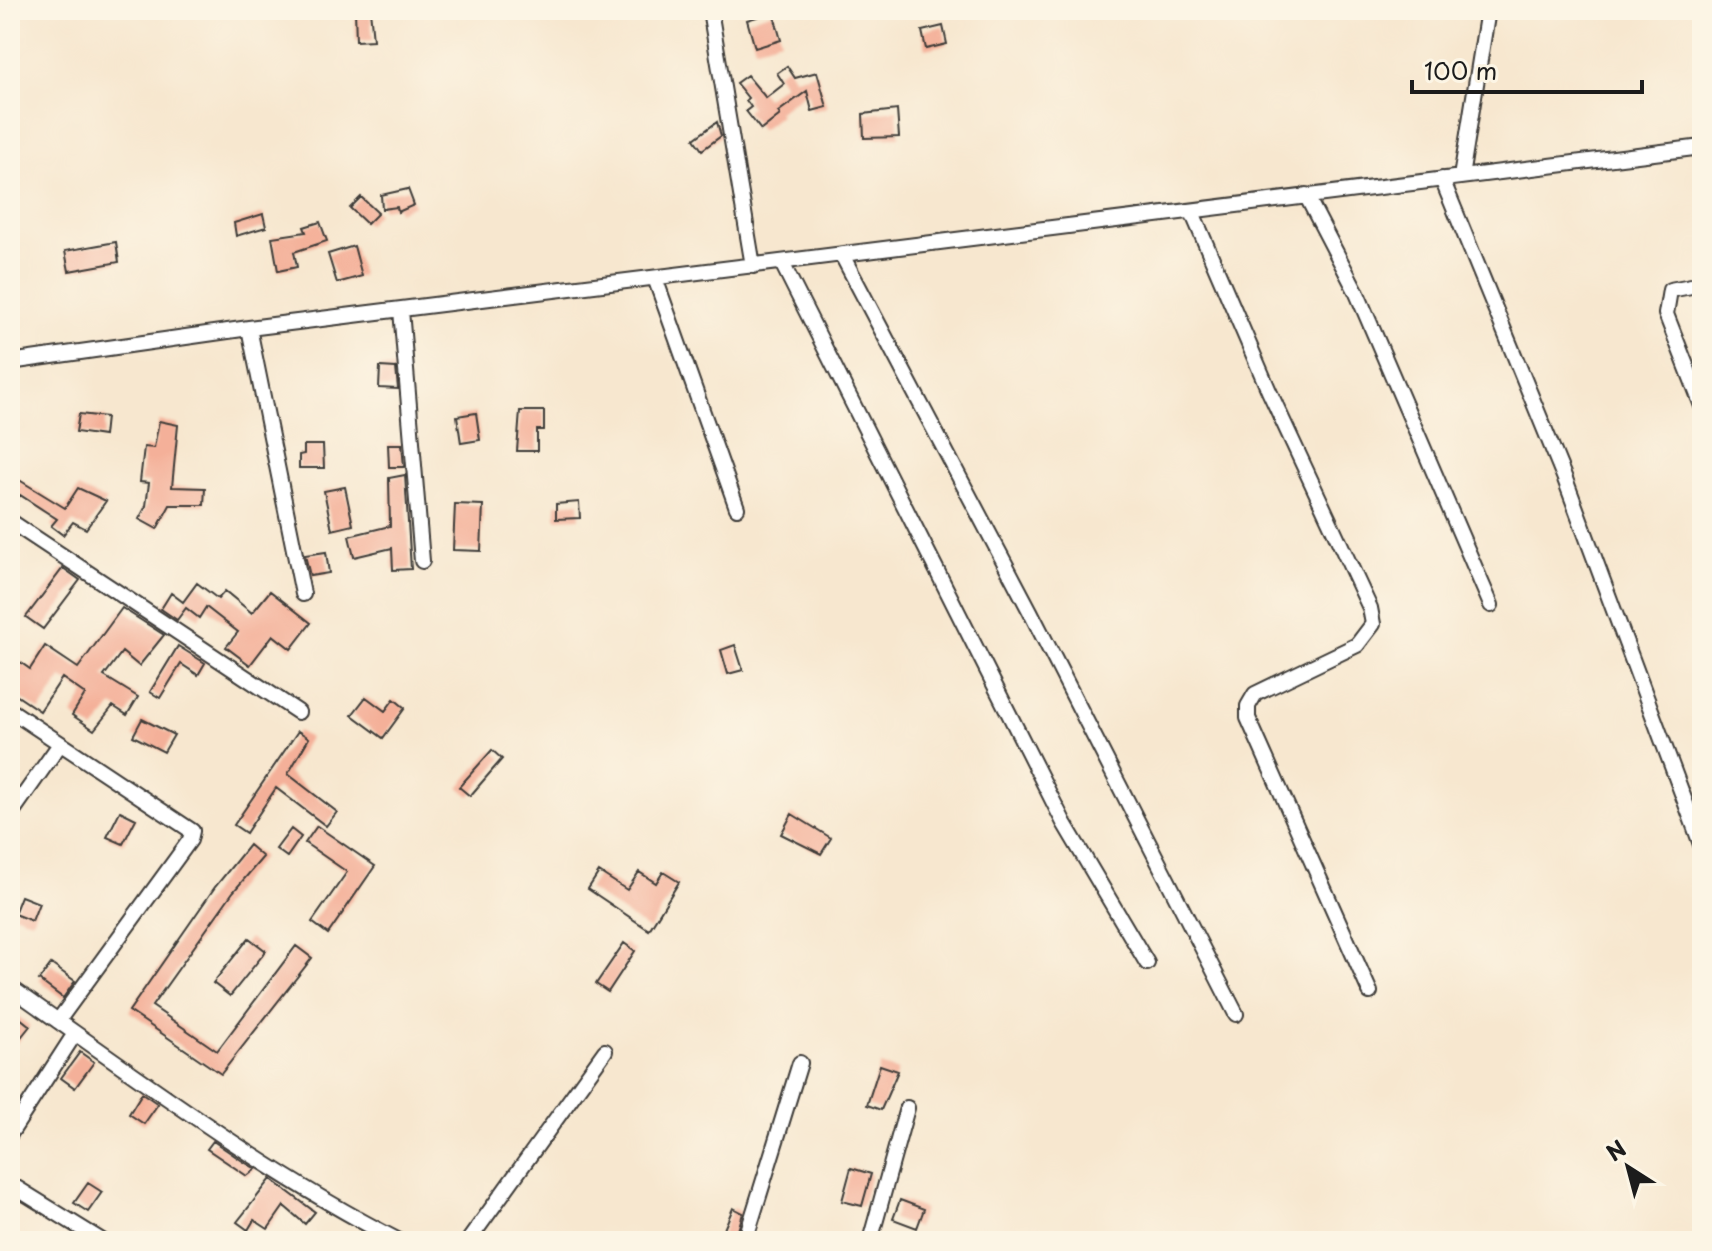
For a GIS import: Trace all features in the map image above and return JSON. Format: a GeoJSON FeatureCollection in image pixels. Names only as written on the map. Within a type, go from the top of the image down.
{"type":"FeatureCollection","features":[{"type":"Feature","properties":{"kind":"street"},"geometry":{"type":"LineString","coordinates":[[710,10],[753,266]]}},
{"type":"Feature","properties":{"kind":"street"},"geometry":{"type":"LineString","coordinates":[[1461,177],[1488,10]]}},
{"type":"Feature","properties":{"kind":"street"},"geometry":{"type":"LineString","coordinates":[[10,362],[249,328],[1702,147]]}},
{"type":"Feature","properties":{"kind":"street"},"geometry":{"type":"LineString","coordinates":[[1442,179],[1565,479],[1702,847]]}},
{"type":"Feature","properties":{"kind":"street"},"geometry":{"type":"LineString","coordinates":[[1306,195],[1356,291],[1491,605]]}},
{"type":"Feature","properties":{"kind":"street"},"geometry":{"type":"LineString","coordinates":[[1192,212],[1269,391],[1370,608],[1373,624],[1357,645],[1255,694],[1248,706],[1248,718],[1370,992]]}},
{"type":"Feature","properties":{"kind":"street"},"geometry":{"type":"LineString","coordinates":[[842,255],[1030,611],[1236,1014]]}},
{"type":"Feature","properties":{"kind":"street"},"geometry":{"type":"LineString","coordinates":[[782,263],[1064,823],[1147,963]]}},
{"type":"Feature","properties":{"kind":"street"},"geometry":{"type":"LineString","coordinates":[[655,278],[737,508]]}},
{"type":"Feature","properties":{"kind":"street"},"geometry":{"type":"LineString","coordinates":[[1702,284],[1670,290],[1666,314],[1702,406]]}},
{"type":"Feature","properties":{"kind":"street"},"geometry":{"type":"LineString","coordinates":[[401,310],[422,561]]}},
{"type":"Feature","properties":{"kind":"street"},"geometry":{"type":"LineString","coordinates":[[249,328],[303,594]]}},
{"type":"Feature","properties":{"kind":"street"},"geometry":{"type":"LineString","coordinates":[[10,521],[298,712]]}},
{"type":"Feature","properties":{"kind":"street"},"geometry":{"type":"LineString","coordinates":[[10,710],[192,831],[190,840],[58,1021]]}},
{"type":"Feature","properties":{"kind":"street"},"geometry":{"type":"LineString","coordinates":[[10,815],[60,744]]}},
{"type":"Feature","properties":{"kind":"street"},"geometry":{"type":"LineString","coordinates":[[10,987],[74,1035],[348,1215],[399,1241]]}},
{"type":"Feature","properties":{"kind":"street"},"geometry":{"type":"LineString","coordinates":[[10,1134],[74,1035]]}},
{"type":"Feature","properties":{"kind":"street"},"geometry":{"type":"LineString","coordinates":[[470,1241],[605,1051]]}},
{"type":"Feature","properties":{"kind":"street"},"geometry":{"type":"LineString","coordinates":[[745,1241],[800,1063]]}},
{"type":"Feature","properties":{"kind":"street"},"geometry":{"type":"LineString","coordinates":[[870,1241],[907,1108]]}},
{"type":"Feature","properties":{"kind":"street"},"geometry":{"type":"LineString","coordinates":[[10,1184],[102,1241]]}},
{"type":"Feature","properties":{"kind":"building"},"geometry":{"type":"Polygon","coordinates":[[[355,10],[370,10],[373,40],[356,41],[355,10]]]}},
{"type":"Feature","properties":{"kind":"building"},"geometry":{"type":"Polygon","coordinates":[[[773,12],[781,40],[755,48],[747,20],[773,12]]]}},
{"type":"Feature","properties":{"kind":"building"},"geometry":{"type":"Polygon","coordinates":[[[943,26],[947,44],[926,49],[922,31],[943,26]]]}},
{"type":"Feature","properties":{"kind":"building"},"geometry":{"type":"Polygon","coordinates":[[[787,66],[795,78],[817,72],[827,107],[812,111],[807,91],[778,112],[780,115],[761,130],[746,111],[751,107],[746,100],[748,98],[736,83],[747,75],[766,98],[784,84],[777,73],[787,66]]]}},
{"type":"Feature","properties":{"kind":"building"},"geometry":{"type":"Polygon","coordinates":[[[897,110],[899,137],[864,138],[863,114],[897,110]]]}},
{"type":"Feature","properties":{"kind":"building"},"geometry":{"type":"Polygon","coordinates":[[[717,122],[721,136],[702,150],[694,139],[717,122]]]}},
{"type":"Feature","properties":{"kind":"building"},"geometry":{"type":"Polygon","coordinates":[[[408,189],[414,205],[398,212],[397,207],[382,209],[381,195],[408,189]]]}},
{"type":"Feature","properties":{"kind":"building"},"geometry":{"type":"Polygon","coordinates":[[[361,197],[378,213],[367,224],[350,208],[361,197]]]}},
{"type":"Feature","properties":{"kind":"building"},"geometry":{"type":"Polygon","coordinates":[[[263,214],[266,227],[236,236],[234,223],[263,214]]]}},
{"type":"Feature","properties":{"kind":"building"},"geometry":{"type":"Polygon","coordinates":[[[320,222],[327,241],[294,252],[297,267],[278,271],[272,237],[306,232],[304,227],[320,222]]]}},
{"type":"Feature","properties":{"kind":"building"},"geometry":{"type":"Polygon","coordinates":[[[116,242],[119,262],[69,271],[65,251],[116,242]]]}},
{"type":"Feature","properties":{"kind":"building"},"geometry":{"type":"Polygon","coordinates":[[[354,246],[362,276],[337,283],[328,254],[354,246]]]}},
{"type":"Feature","properties":{"kind":"building"},"geometry":{"type":"Polygon","coordinates":[[[380,367],[396,368],[398,389],[379,388],[380,367]]]}},
{"type":"Feature","properties":{"kind":"building"},"geometry":{"type":"Polygon","coordinates":[[[520,411],[544,411],[544,430],[537,430],[537,451],[517,451],[520,411]]]}},
{"type":"Feature","properties":{"kind":"building"},"geometry":{"type":"Polygon","coordinates":[[[476,413],[480,440],[461,443],[457,416],[476,413]]]}},
{"type":"Feature","properties":{"kind":"building"},"geometry":{"type":"Polygon","coordinates":[[[79,414],[106,417],[104,436],[76,432],[79,414]]]}},
{"type":"Feature","properties":{"kind":"building"},"geometry":{"type":"Polygon","coordinates":[[[159,421],[178,425],[172,487],[205,488],[204,505],[170,505],[157,529],[139,519],[146,506],[149,483],[140,482],[144,447],[154,448],[159,421]]]}},
{"type":"Feature","properties":{"kind":"building"},"geometry":{"type":"Polygon","coordinates":[[[388,444],[402,444],[404,467],[389,467],[388,444]]]}},
{"type":"Feature","properties":{"kind":"building"},"geometry":{"type":"Polygon","coordinates":[[[304,445],[323,445],[324,468],[299,468],[299,455],[304,454],[304,445]]]}},
{"type":"Feature","properties":{"kind":"building"},"geometry":{"type":"Polygon","coordinates":[[[405,475],[411,569],[393,570],[392,548],[354,557],[349,536],[390,526],[389,478],[405,475]]]}},
{"type":"Feature","properties":{"kind":"building"},"geometry":{"type":"Polygon","coordinates":[[[16,478],[65,508],[78,488],[106,501],[86,529],[73,522],[63,535],[51,526],[57,519],[20,495],[10,510],[10,486],[16,478]]]}},
{"type":"Feature","properties":{"kind":"building"},"geometry":{"type":"Polygon","coordinates":[[[345,487],[353,525],[332,530],[324,491],[345,487]]]}},
{"type":"Feature","properties":{"kind":"building"},"geometry":{"type":"Polygon","coordinates":[[[579,502],[580,518],[556,519],[556,504],[579,502]]]}},
{"type":"Feature","properties":{"kind":"building"},"geometry":{"type":"Polygon","coordinates":[[[455,504],[483,505],[481,551],[453,550],[455,504]]]}},
{"type":"Feature","properties":{"kind":"building"},"geometry":{"type":"Polygon","coordinates":[[[326,552],[329,573],[310,576],[305,555],[326,552]]]}},
{"type":"Feature","properties":{"kind":"building"},"geometry":{"type":"Polygon","coordinates":[[[63,568],[80,580],[43,629],[26,617],[63,568]]]}},
{"type":"Feature","properties":{"kind":"building"},"geometry":{"type":"Polygon","coordinates":[[[197,583],[218,599],[225,591],[252,613],[270,591],[311,623],[291,649],[273,635],[250,665],[226,647],[238,632],[206,607],[199,618],[186,608],[177,620],[161,609],[171,593],[183,602],[197,583]]]}},
{"type":"Feature","properties":{"kind":"building"},"geometry":{"type":"Polygon","coordinates":[[[122,608],[164,635],[139,666],[122,652],[104,676],[138,697],[127,715],[113,706],[94,730],[72,715],[85,694],[62,678],[40,711],[10,691],[10,655],[30,669],[45,646],[78,668],[122,608]]]}},
{"type":"Feature","properties":{"kind":"building"},"geometry":{"type":"Polygon","coordinates":[[[735,645],[743,670],[728,674],[721,650],[735,645]]]}},
{"type":"Feature","properties":{"kind":"building"},"geometry":{"type":"Polygon","coordinates":[[[178,646],[205,663],[198,675],[181,664],[160,698],[150,692],[178,646]]]}},
{"type":"Feature","properties":{"kind":"building"},"geometry":{"type":"Polygon","coordinates":[[[366,697],[385,711],[394,699],[405,708],[383,738],[352,715],[366,697]]]}},
{"type":"Feature","properties":{"kind":"building"},"geometry":{"type":"Polygon","coordinates":[[[142,719],[174,735],[164,752],[133,736],[142,719]]]}},
{"type":"Feature","properties":{"kind":"building"},"geometry":{"type":"Polygon","coordinates":[[[298,731],[309,738],[288,774],[337,812],[326,826],[276,788],[246,833],[234,825],[298,731]]]}},
{"type":"Feature","properties":{"kind":"building"},"geometry":{"type":"Polygon","coordinates":[[[492,750],[502,759],[470,796],[459,787],[492,750]]]}},
{"type":"Feature","properties":{"kind":"building"},"geometry":{"type":"Polygon","coordinates":[[[120,811],[136,819],[123,844],[107,837],[120,811]]]}},
{"type":"Feature","properties":{"kind":"building"},"geometry":{"type":"Polygon","coordinates":[[[792,814],[831,838],[821,854],[781,834],[792,814]]]}},
{"type":"Feature","properties":{"kind":"building"},"geometry":{"type":"Polygon","coordinates":[[[317,826],[375,866],[328,934],[312,922],[347,872],[305,843],[317,826]]]}},
{"type":"Feature","properties":{"kind":"building"},"geometry":{"type":"Polygon","coordinates":[[[291,829],[301,837],[287,857],[276,849],[291,829]]]}},
{"type":"Feature","properties":{"kind":"building"},"geometry":{"type":"Polygon","coordinates":[[[249,845],[263,857],[233,892],[152,1006],[217,1051],[296,946],[312,958],[221,1074],[129,1011],[215,887],[249,845]]]}},
{"type":"Feature","properties":{"kind":"building"},"geometry":{"type":"Polygon","coordinates":[[[599,872],[627,890],[639,872],[656,883],[663,872],[679,882],[649,930],[588,889],[599,872]]]}},
{"type":"Feature","properties":{"kind":"building"},"geometry":{"type":"Polygon","coordinates":[[[21,896],[39,903],[32,921],[14,914],[21,896]]]}},
{"type":"Feature","properties":{"kind":"building"},"geometry":{"type":"Polygon","coordinates":[[[249,938],[266,951],[230,996],[213,983],[249,938]]]}},
{"type":"Feature","properties":{"kind":"building"},"geometry":{"type":"Polygon","coordinates":[[[624,943],[635,951],[608,992],[596,984],[624,943]]]}},
{"type":"Feature","properties":{"kind":"building"},"geometry":{"type":"Polygon","coordinates":[[[51,964],[75,981],[63,998],[39,980],[51,964]]]}},
{"type":"Feature","properties":{"kind":"building"},"geometry":{"type":"Polygon","coordinates":[[[10,1010],[30,1026],[10,1051],[10,1010]]]}},
{"type":"Feature","properties":{"kind":"building"},"geometry":{"type":"Polygon","coordinates":[[[80,1052],[94,1062],[75,1088],[61,1078],[80,1052]]]}},
{"type":"Feature","properties":{"kind":"building"},"geometry":{"type":"Polygon","coordinates":[[[880,1065],[898,1071],[881,1110],[867,1105],[880,1065]]]}},
{"type":"Feature","properties":{"kind":"building"},"geometry":{"type":"Polygon","coordinates":[[[142,1093],[158,1104],[144,1124],[129,1114],[142,1093]]]}},
{"type":"Feature","properties":{"kind":"building"},"geometry":{"type":"Polygon","coordinates":[[[213,1141],[256,1169],[247,1176],[207,1149],[213,1141]]]}},
{"type":"Feature","properties":{"kind":"building"},"geometry":{"type":"Polygon","coordinates":[[[851,1168],[871,1174],[862,1206],[842,1201],[851,1168]]]}},
{"type":"Feature","properties":{"kind":"building"},"geometry":{"type":"Polygon","coordinates":[[[271,1179],[315,1212],[305,1224],[284,1206],[268,1229],[254,1220],[248,1230],[237,1222],[271,1179]]]}},
{"type":"Feature","properties":{"kind":"building"},"geometry":{"type":"Polygon","coordinates":[[[88,1183],[102,1192],[88,1212],[74,1203],[88,1183]]]}},
{"type":"Feature","properties":{"kind":"building"},"geometry":{"type":"Polygon","coordinates":[[[900,1200],[924,1209],[917,1228],[893,1219],[900,1200]]]}},
{"type":"Feature","properties":{"kind":"building"},"geometry":{"type":"Polygon","coordinates":[[[733,1208],[743,1213],[735,1241],[719,1241],[733,1208]]]}}]}
